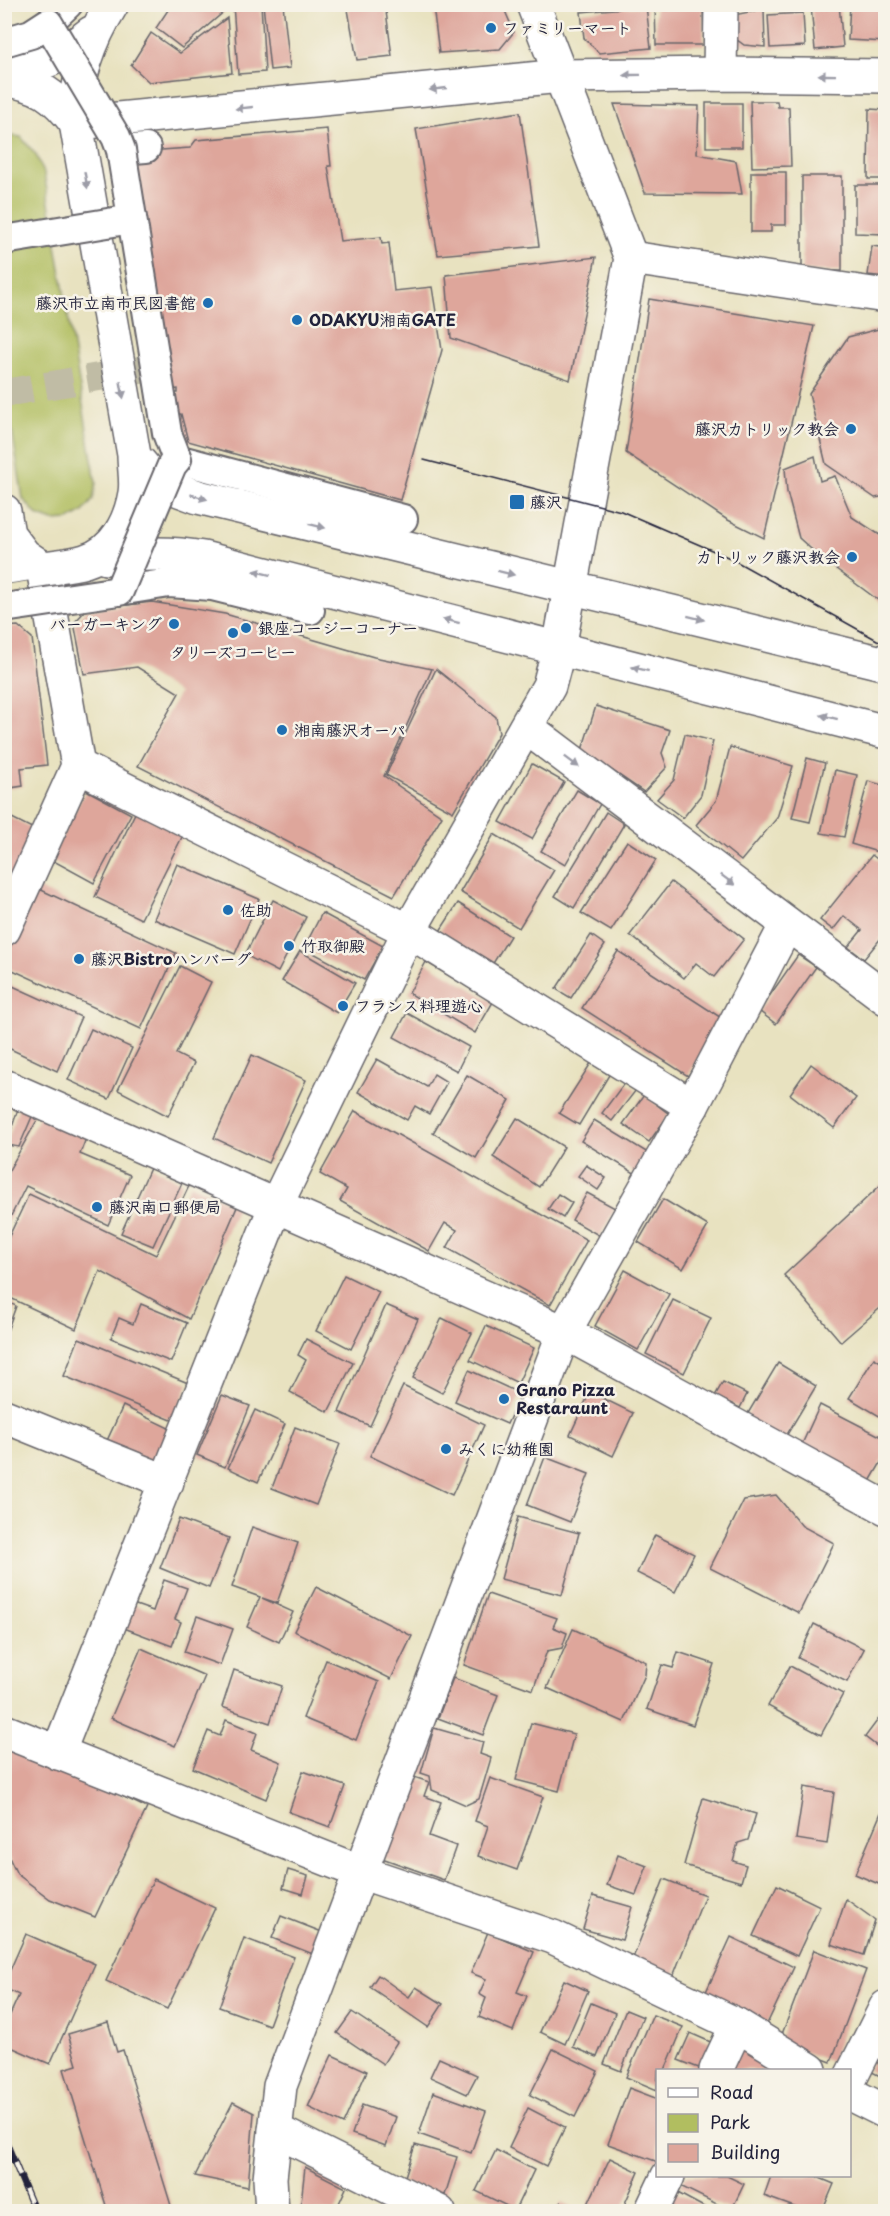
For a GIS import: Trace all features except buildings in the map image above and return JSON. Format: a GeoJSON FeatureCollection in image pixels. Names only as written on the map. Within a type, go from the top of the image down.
{"type":"FeatureCollection","features":[{"type":"Feature","properties":{"kind":"street"},"geometry":{"type":"LineString","coordinates":[[58,1753],[276,1205],[409,931],[549,686],[559,648],[631,258],[534,4]]}},
{"type":"Feature","properties":{"kind":"street"},"geometry":{"type":"LineString","coordinates":[[720,74],[721,4]]}},
{"type":"Feature","properties":{"kind":"street"},"geometry":{"type":"LineString","coordinates":[[4,42],[31,34],[58,14],[96,114],[159,463]]}},
{"type":"Feature","properties":{"kind":"street"},"geometry":{"type":"LineString","coordinates":[[106,15],[84,60],[78,86],[96,114],[116,137],[134,149],[132,219],[167,433],[119,591]]}},
{"type":"Feature","properties":{"kind":"street"},"geometry":{"type":"LineString","coordinates":[[4,74],[47,63],[74,48],[106,15]]}},
{"type":"Feature","properties":{"kind":"street"},"geometry":{"type":"LineString","coordinates":[[4,79],[28,83],[48,93],[63,106],[96,114],[561,76],[720,74],[885,76]]}},
{"type":"Feature","properties":{"kind":"street"},"geometry":{"type":"LineString","coordinates":[[4,240],[132,219]]}},
{"type":"Feature","properties":{"kind":"street"},"geometry":{"type":"LineString","coordinates":[[631,258],[885,296]]}},
{"type":"Feature","properties":{"kind":"street"},"geometry":{"type":"LineString","coordinates":[[85,561],[105,552],[118,538],[127,519],[135,491],[159,463]]}},
{"type":"Feature","properties":{"kind":"street"},"geometry":{"type":"LineString","coordinates":[[403,519],[291,479],[159,463],[147,471],[163,484],[198,497],[885,664]]}},
{"type":"Feature","properties":{"kind":"street"},"geometry":{"type":"LineString","coordinates":[[4,511],[8,534],[24,555],[43,568],[142,553],[181,554],[203,558],[885,732]]}},
{"type":"Feature","properties":{"kind":"street"},"geometry":{"type":"LineString","coordinates":[[4,929],[78,766],[43,568]]}},
{"type":"Feature","properties":{"kind":"street"},"geometry":{"type":"LineString","coordinates":[[4,608],[169,583],[212,586],[310,610]]}},
{"type":"Feature","properties":{"kind":"street"},"geometry":{"type":"LineString","coordinates":[[526,727],[885,998]]}},
{"type":"Feature","properties":{"kind":"street"},"geometry":{"type":"LineString","coordinates":[[78,766],[409,931],[692,1106]]}},
{"type":"Feature","properties":{"kind":"street"},"geometry":{"type":"LineString","coordinates":[[272,2211],[270,2178],[280,2086],[564,1332],[692,1106],[787,924]]}},
{"type":"Feature","properties":{"kind":"street"},"geometry":{"type":"LineString","coordinates":[[4,1086],[564,1332],[881,1497]]}},
{"type":"Feature","properties":{"kind":"street"},"geometry":{"type":"LineString","coordinates":[[4,1416],[167,1482]]}},
{"type":"Feature","properties":{"kind":"street"},"geometry":{"type":"LineString","coordinates":[[4,1731],[360,1872],[553,1938],[737,2025],[808,2069]]}},
{"type":"Feature","properties":{"kind":"street"},"geometry":{"type":"LineString","coordinates":[[851,2075],[885,2007]]}},
{"type":"Feature","properties":{"kind":"street"},"geometry":{"type":"LineString","coordinates":[[716,2069],[737,2025]]}},
{"type":"Feature","properties":{"kind":"street"},"geometry":{"type":"LineString","coordinates":[[851,2095],[885,2112]]}},
{"type":"Feature","properties":{"kind":"street"},"geometry":{"type":"LineString","coordinates":[[275,2130],[439,2211]]}},
{"type":"Feature","properties":{"kind":"street"},"geometry":{"type":"LineString","coordinates":[[651,2211],[667,2177]]}},
{"type":"Feature","properties":{"kind":"lane"},"geometry":{"type":"LineString","coordinates":[[4,574],[43,568]]}},
{"type":"Feature","properties":{"kind":"green space"},"geometry":{"type":"Polygon","coordinates":[[[4,135],[21,137],[36,155],[44,173],[96,483],[93,500],[83,512],[69,520],[53,521],[37,515],[23,499],[5,386],[4,135]]]}},
{"type":"Feature","properties":{"kind":"tunnel"},"geometry":{"type":"LineString","coordinates":[[4,393],[164,366]]}},
{"type":"Feature","properties":{"kind":"tram line"},"geometry":{"type":"LineString","coordinates":[[424,460],[621,511],[730,558],[886,645]]}},
{"type":"Feature","properties":{"kind":"railway"},"geometry":{"type":"LineString","coordinates":[[4,2137],[35,2212]]}},
{"type":"Feature","properties":{"kind":"railway"},"geometry":{"type":"LineString","coordinates":[[4,2202],[8,2212]]}},
{"type":"Feature","properties":{"kind":"place","name":"ファミリーマート"},"geometry":{"type":"Point","coordinates":[491,28]}},
{"type":"Feature","properties":{"kind":"place","name":"藤沢市立南市民図書館"},"geometry":{"type":"Point","coordinates":[208,303]}},
{"type":"Feature","properties":{"kind":"place","name":"ODAKYU湘南GATE"},"geometry":{"type":"Point","coordinates":[297,320]}},
{"type":"Feature","properties":{"kind":"place","name":"藤沢カトリック教会"},"geometry":{"type":"Point","coordinates":[851,429]}},
{"type":"Feature","properties":{"kind":"place","name":"藤沢"},"geometry":{"type":"Point","coordinates":[517,502]}},
{"type":"Feature","properties":{"kind":"place","name":"カトリック藤沢教会"},"geometry":{"type":"Point","coordinates":[852,557]}},
{"type":"Feature","properties":{"kind":"place","name":"バーガーキング"},"geometry":{"type":"Point","coordinates":[174,624]}},
{"type":"Feature","properties":{"kind":"place","name":"銀座コージーコーナー"},"geometry":{"type":"Point","coordinates":[246,628]}},
{"type":"Feature","properties":{"kind":"place","name":"タリーズコーヒー"},"geometry":{"type":"Point","coordinates":[233,633]}},
{"type":"Feature","properties":{"kind":"place","name":"湘南藤沢オーパ"},"geometry":{"type":"Point","coordinates":[282,730]}},
{"type":"Feature","properties":{"kind":"place","name":"佐助"},"geometry":{"type":"Point","coordinates":[228,910]}},
{"type":"Feature","properties":{"kind":"place","name":"竹取御殿"},"geometry":{"type":"Point","coordinates":[289,946]}},
{"type":"Feature","properties":{"kind":"place","name":"藤沢Bistroハンバーグ"},"geometry":{"type":"Point","coordinates":[79,959]}},
{"type":"Feature","properties":{"kind":"place","name":"フランス料理遊心"},"geometry":{"type":"Point","coordinates":[343,1006]}},
{"type":"Feature","properties":{"kind":"place","name":"藤沢南口郵便局"},"geometry":{"type":"Point","coordinates":[97,1207]}},
{"type":"Feature","properties":{"kind":"place","name":"Grano Pizza Restaraunt"},"geometry":{"type":"Point","coordinates":[504,1399]}},
{"type":"Feature","properties":{"kind":"place","name":"みくに幼稚園"},"geometry":{"type":"Point","coordinates":[446,1449]}}]}
